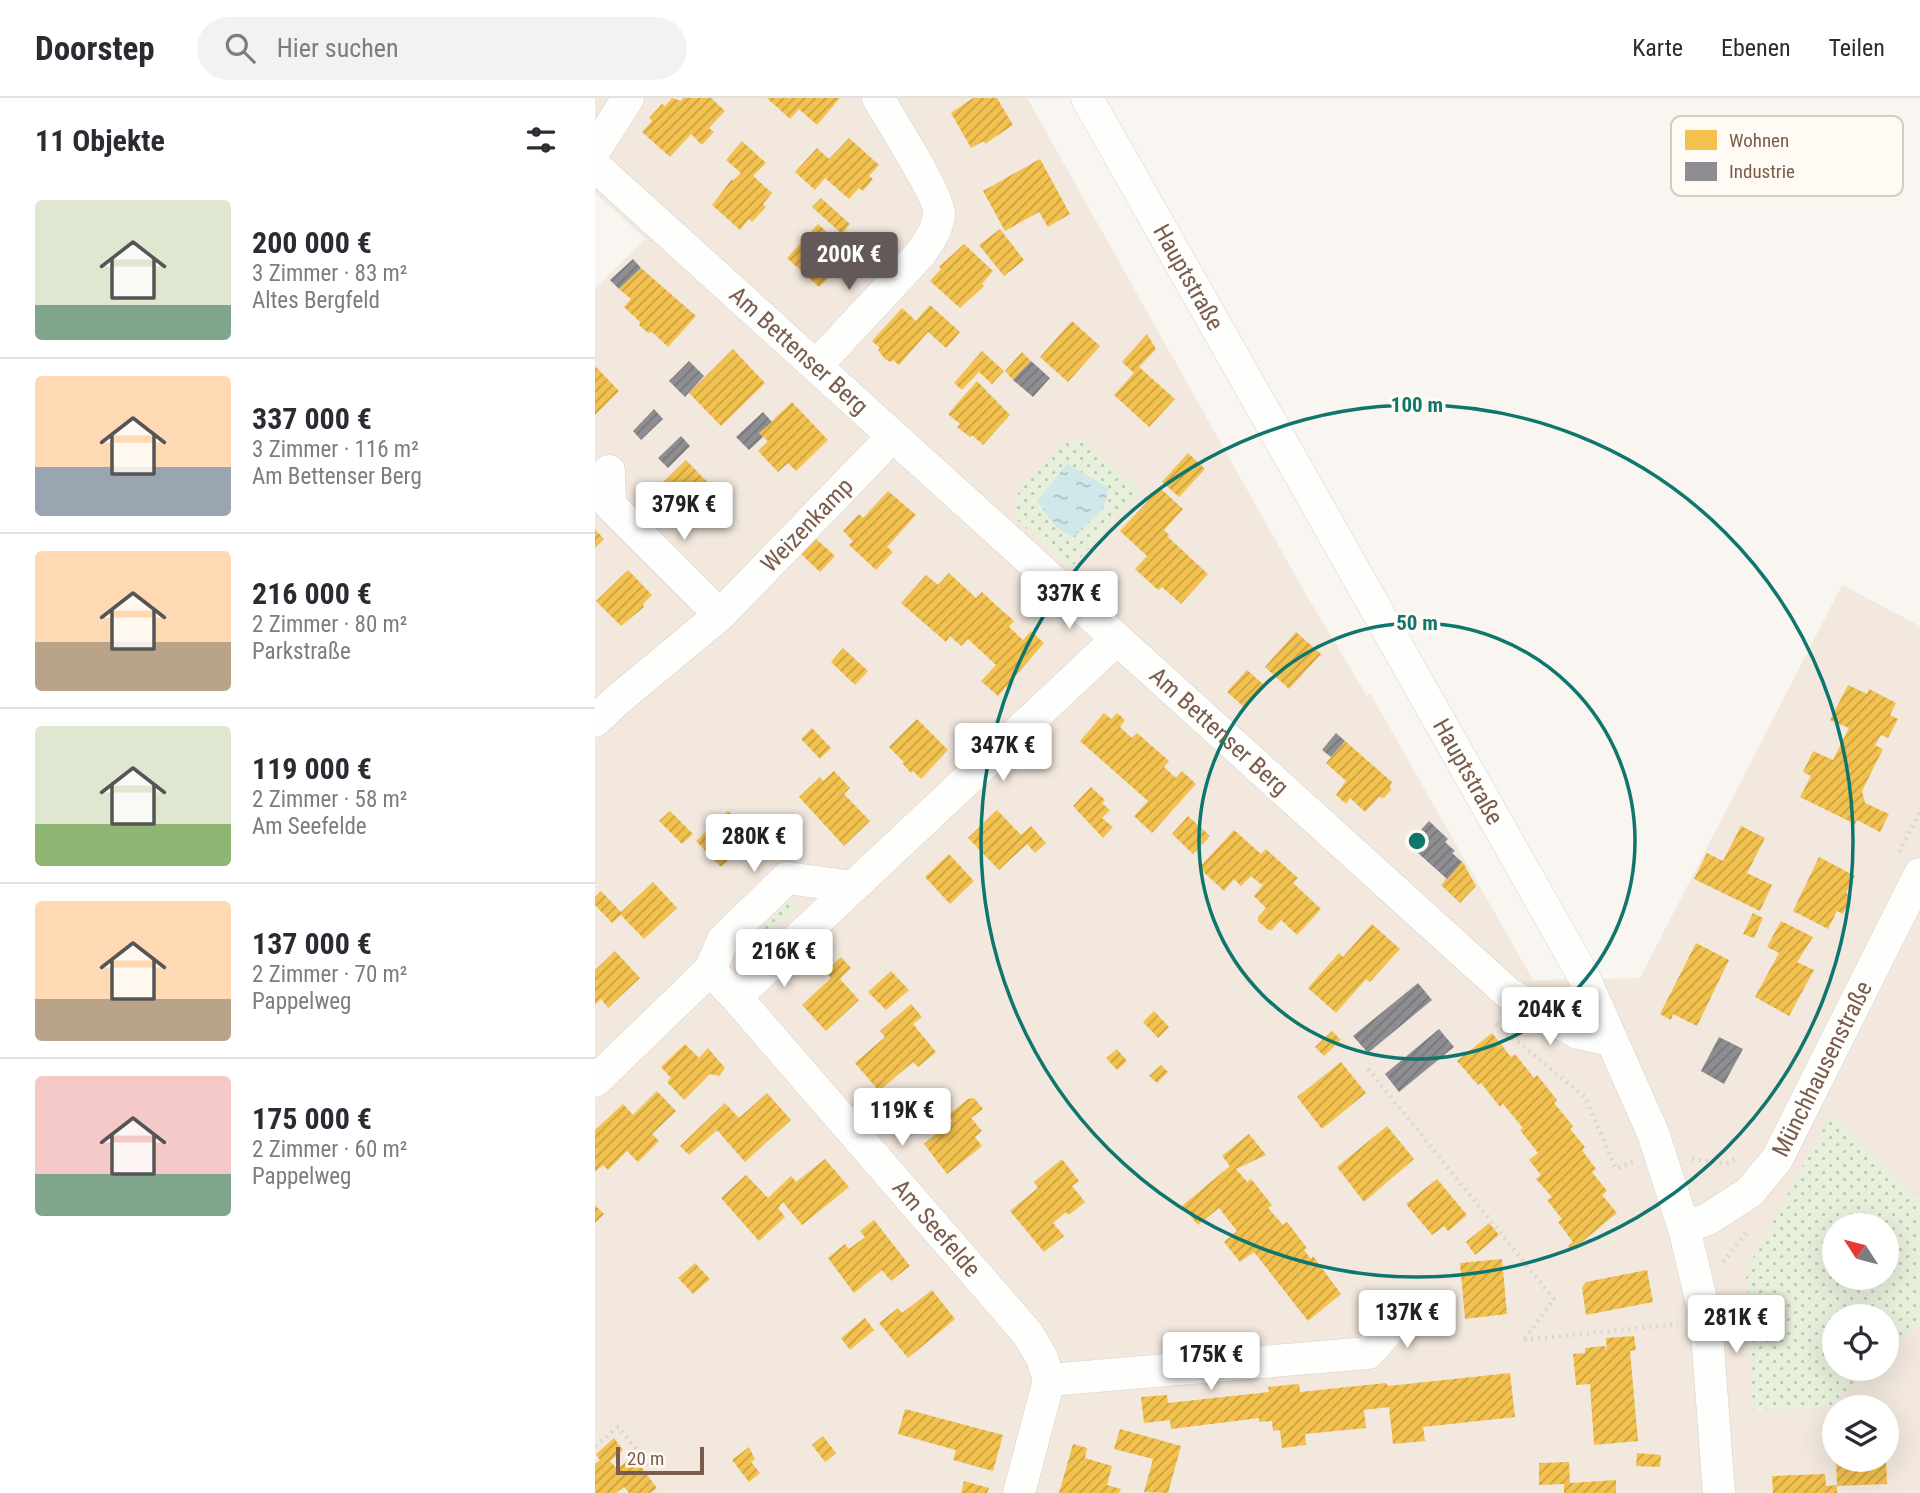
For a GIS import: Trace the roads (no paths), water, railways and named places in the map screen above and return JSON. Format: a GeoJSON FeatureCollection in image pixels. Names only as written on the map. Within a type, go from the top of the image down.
{"type":"FeatureCollection","features":[{"type":"Feature","properties":{"kind":"street"},"geometry":{"type":"LineString","coordinates":[[595,150],[628,98]]}},
{"type":"Feature","properties":{"kind":"street"},"geometry":{"type":"LineString","coordinates":[[816,366],[921,253],[937,223],[939,212],[933,194],[878,98]]}},
{"type":"Feature","properties":{"kind":"street","name":"Hauptstraße"},"geometry":{"type":"LineString","coordinates":[[1087,98],[1583,975],[1653,1133],[1684,1228],[1706,1320],[1719,1493]]}},
{"type":"Feature","properties":{"kind":"street","name":"Am Bettenser Berg"},"geometry":{"type":"LineString","coordinates":[[595,166],[1509,994],[1578,1033],[1612,1040]]}},
{"type":"Feature","properties":{"kind":"street","name":"Weizenkamp"},"geometry":{"type":"LineString","coordinates":[[595,722],[616,701],[720,615],[893,436]]}},
{"type":"Feature","properties":{"kind":"street"},"geometry":{"type":"LineString","coordinates":[[609,471],[610,505],[720,615]]}},
{"type":"Feature","properties":{"kind":"street"},"geometry":{"type":"LineString","coordinates":[[736,997],[1117,639]]}},
{"type":"Feature","properties":{"kind":"street","name":"Münchhausenstraße"},"geometry":{"type":"LineString","coordinates":[[1684,1228],[1708,1219],[1750,1192],[1777,1159],[1920,874]]}},
{"type":"Feature","properties":{"kind":"street"},"geometry":{"type":"LineString","coordinates":[[595,1082],[710,970],[723,940],[787,878],[853,887]]}},
{"type":"Feature","properties":{"kind":"street","name":"Am Seefelde"},"geometry":{"type":"LineString","coordinates":[[710,970],[1028,1334],[1042,1358],[1049,1380]]}},
{"type":"Feature","properties":{"kind":"street"},"geometry":{"type":"LineString","coordinates":[[1019,1493],[1049,1380],[1368,1353],[1406,1311]]}},
{"type":"Feature","properties":{"kind":"water"},"geometry":{"type":"Polygon","coordinates":[[[1067,464],[1109,488],[1103,509],[1073,537],[1055,526],[1037,501],[1067,464]]]}}]}
